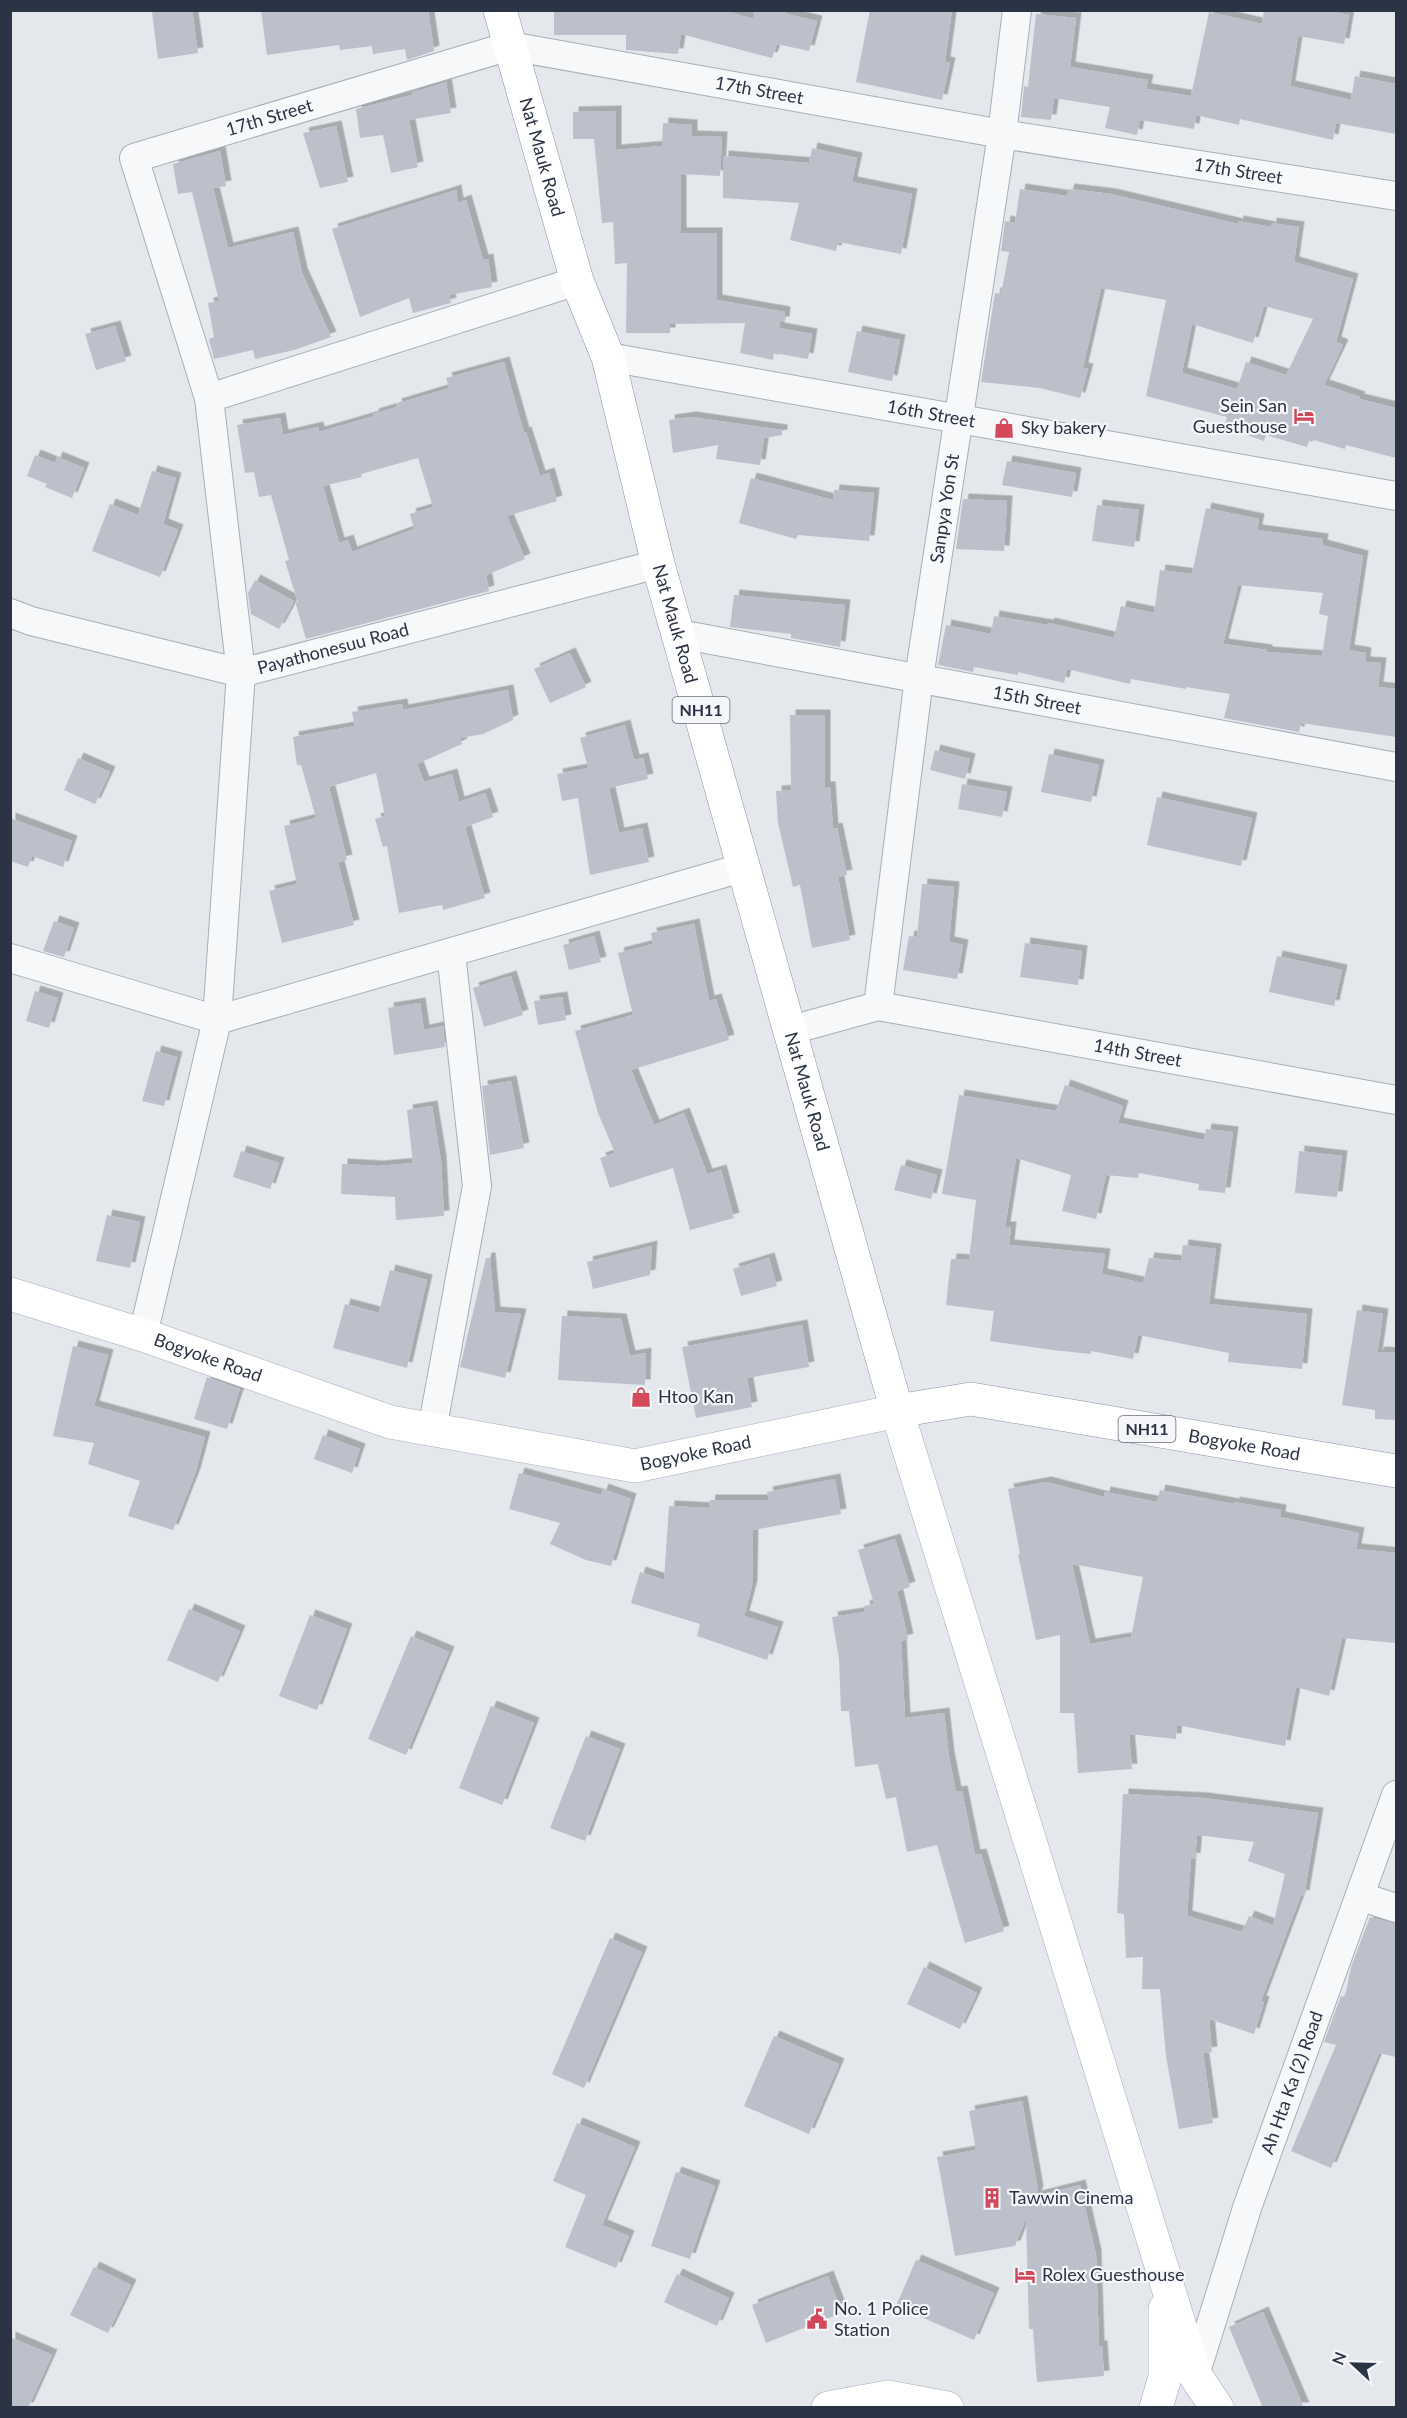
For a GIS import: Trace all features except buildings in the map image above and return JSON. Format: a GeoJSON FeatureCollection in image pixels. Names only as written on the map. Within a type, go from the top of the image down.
{"type":"FeatureCollection","features":[{"type":"Feature","properties":{"kind":"main road","name":"Nat Mauk Road"},"geometry":{"type":"LineString","coordinates":[[500,10],[577,281],[608,357],[658,564],[897,1411],[1165,2271],[1195,2375],[1217,2408]]}},
{"type":"Feature","properties":{"kind":"main road","name":"Bogyoke Road"},"geometry":{"type":"LineString","coordinates":[[10,1294],[143,1335],[390,1422],[635,1466],[897,1411],[971,1399],[1396,1471]]}},
{"type":"Feature","properties":{"kind":"main road"},"geometry":{"type":"LineString","coordinates":[[1156,2408],[1165,2378],[1165,2271]]}},
{"type":"Feature","properties":{"kind":"main road"},"geometry":{"type":"LineString","coordinates":[[828,2408],[888,2397],[947,2408]]}},
{"type":"Feature","properties":{"kind":"street","name":"Sanpya Yon St"},"geometry":{"type":"LineString","coordinates":[[878,1006],[919,678],[1002,134],[1017,10]]}},
{"type":"Feature","properties":{"kind":"street","name":"17th Street"},"geometry":{"type":"LineString","coordinates":[[208,398],[134,158],[510,46],[1002,134],[1396,196]]}},
{"type":"Feature","properties":{"kind":"street"},"geometry":{"type":"LineString","coordinates":[[143,1335],[217,1020],[241,673],[208,398],[577,281]]}},
{"type":"Feature","properties":{"kind":"street","name":"16th Street"},"geometry":{"type":"LineString","coordinates":[[608,357],[1396,496]]}},
{"type":"Feature","properties":{"kind":"street","name":"Payathonesuu Road"},"geometry":{"type":"LineString","coordinates":[[10,613],[31,621],[241,673],[658,564]]}},
{"type":"Feature","properties":{"kind":"street","name":"15th Street"},"geometry":{"type":"LineString","coordinates":[[679,634],[1396,767]]}},
{"type":"Feature","properties":{"kind":"street"},"geometry":{"type":"LineString","coordinates":[[10,958],[217,1020],[745,867]]}},
{"type":"Feature","properties":{"kind":"street"},"geometry":{"type":"LineString","coordinates":[[432,1430],[477,1186],[451,953]]}},
{"type":"Feature","properties":{"kind":"street"},"geometry":{"type":"LineString","coordinates":[[791,1030],[878,1006]]}},
{"type":"Feature","properties":{"kind":"street","name":"14th Street"},"geometry":{"type":"LineString","coordinates":[[878,1006],[1396,1100]]}},
{"type":"Feature","properties":{"kind":"street","name":"Ah Hta Ka (2) Road"},"geometry":{"type":"LineString","coordinates":[[1195,2375],[1248,2205],[1362,1897],[1396,1795]]}},
{"type":"Feature","properties":{"kind":"street"},"geometry":{"type":"LineString","coordinates":[[1362,1897],[1396,1908]]}},
{"type":"Feature","properties":{"kind":"place","name":"Sein San Guesthouse"},"geometry":{"type":"Point","coordinates":[1304,416]}},
{"type":"Feature","properties":{"kind":"place","name":"Sky bakery"},"geometry":{"type":"Point","coordinates":[1004,428]}},
{"type":"Feature","properties":{"kind":"place","name":"Htoo Kan"},"geometry":{"type":"Point","coordinates":[641,1397]}},
{"type":"Feature","properties":{"kind":"place","name":"Tawwin Cinema"},"geometry":{"type":"Point","coordinates":[992,2198]}},
{"type":"Feature","properties":{"kind":"place","name":"Rolex Guesthouse"},"geometry":{"type":"Point","coordinates":[1025,2275]}},
{"type":"Feature","properties":{"kind":"place","name":"No. 1 Police Station"},"geometry":{"type":"Point","coordinates":[817,2319]}}]}
